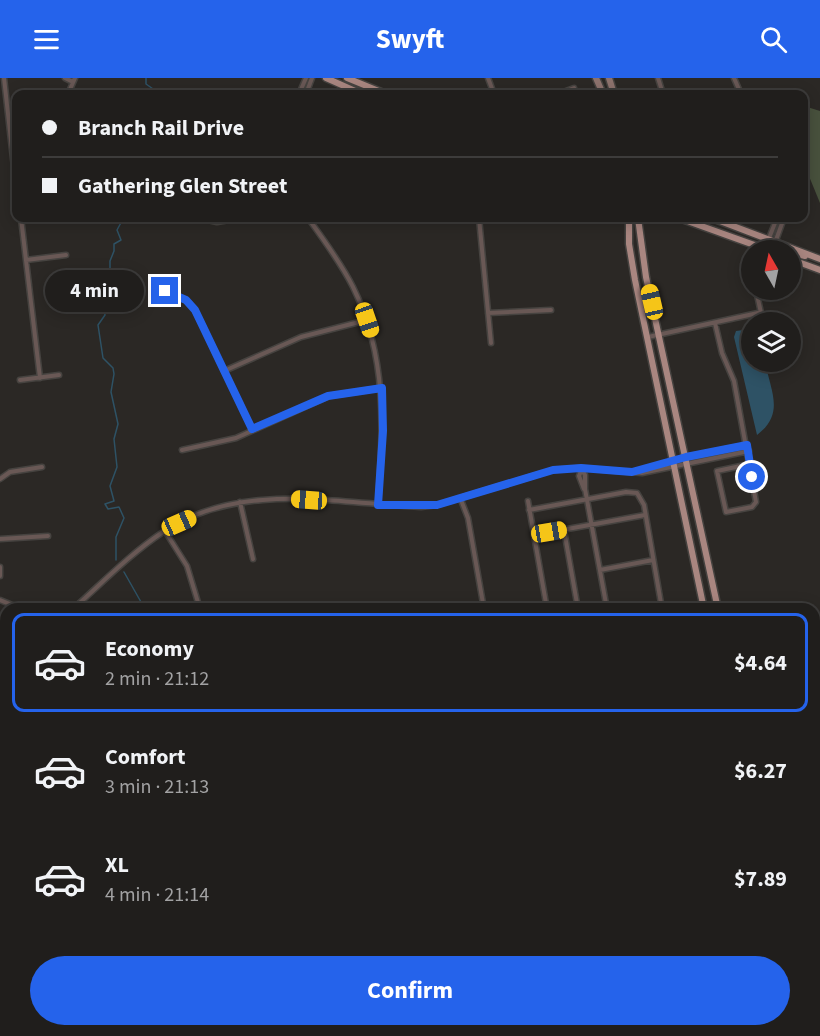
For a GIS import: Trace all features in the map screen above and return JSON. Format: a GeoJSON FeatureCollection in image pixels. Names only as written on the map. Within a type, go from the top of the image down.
{"type":"FeatureCollection","features":[{"type":"Feature","properties":{"kind":"main road"},"geometry":{"type":"LineString","coordinates":[[326,78],[353,90]]}},
{"type":"Feature","properties":{"kind":"main road"},"geometry":{"type":"LineString","coordinates":[[347,78],[376,90]]}},
{"type":"Feature","properties":{"kind":"main road"},"geometry":{"type":"LineString","coordinates":[[629,222],[632,262],[703,603]]}},
{"type":"Feature","properties":{"kind":"main road"},"geometry":{"type":"LineString","coordinates":[[639,222],[646,277],[717,603]]}},
{"type":"Feature","properties":{"kind":"main road"},"geometry":{"type":"LineString","coordinates":[[689,222],[741,242]]}},
{"type":"Feature","properties":{"kind":"main road"},"geometry":{"type":"LineString","coordinates":[[723,222],[772,239],[820,260]]}},
{"type":"Feature","properties":{"kind":"main road"},"geometry":{"type":"LineString","coordinates":[[801,255],[820,260]]}},
{"type":"Feature","properties":{"kind":"main road"},"geometry":{"type":"LineString","coordinates":[[801,263],[820,270]]}},
{"type":"Feature","properties":{"kind":"street"},"geometry":{"type":"LineString","coordinates":[[4,78],[12,129]]}},
{"type":"Feature","properties":{"kind":"street"},"geometry":{"type":"LineString","coordinates":[[65,78],[74,80]]}},
{"type":"Feature","properties":{"kind":"street"},"geometry":{"type":"LineString","coordinates":[[569,90],[574,88]]}},
{"type":"Feature","properties":{"kind":"street"},"geometry":{"type":"LineString","coordinates":[[21,222],[40,378]]}},
{"type":"Feature","properties":{"kind":"street"},"geometry":{"type":"LineString","coordinates":[[311,222],[344,270],[367,320],[374,342],[382,388],[383,431],[378,505]]}},
{"type":"Feature","properties":{"kind":"street"},"geometry":{"type":"LineString","coordinates":[[479,222],[491,343]]}},
{"type":"Feature","properties":{"kind":"street"},"geometry":{"type":"LineString","coordinates":[[772,239],[776,222]]}},
{"type":"Feature","properties":{"kind":"street"},"geometry":{"type":"LineString","coordinates":[[772,239],[782,222]]}},
{"type":"Feature","properties":{"kind":"street"},"geometry":{"type":"LineString","coordinates":[[26,260],[66,255]]}},
{"type":"Feature","properties":{"kind":"street"},"geometry":{"type":"LineString","coordinates":[[165,291],[186,300],[195,310],[252,429]]}},
{"type":"Feature","properties":{"kind":"street"},"geometry":{"type":"LineString","coordinates":[[488,313],[551,310]]}},
{"type":"Feature","properties":{"kind":"street"},"geometry":{"type":"LineString","coordinates":[[647,337],[741,317]]}},
{"type":"Feature","properties":{"kind":"street"},"geometry":{"type":"LineString","coordinates":[[224,371],[295,339],[367,320]]}},
{"type":"Feature","properties":{"kind":"street"},"geometry":{"type":"LineString","coordinates":[[715,323],[722,352],[734,381],[749,451],[755,505],[726,512],[717,471],[750,464]]}},
{"type":"Feature","properties":{"kind":"street"},"geometry":{"type":"LineString","coordinates":[[20,380],[59,375]]}},
{"type":"Feature","properties":{"kind":"street"},"geometry":{"type":"LineString","coordinates":[[182,450],[217,444],[328,396],[382,388]]}},
{"type":"Feature","properties":{"kind":"street"},"geometry":{"type":"LineString","coordinates":[[80,603],[141,548],[165,531],[207,511],[240,502],[263,498],[421,507],[461,500],[532,475],[581,469],[636,471],[641,467],[673,463],[747,445]]}},
{"type":"Feature","properties":{"kind":"street"},"geometry":{"type":"LineString","coordinates":[[687,460],[749,451]]}},
{"type":"Feature","properties":{"kind":"street"},"geometry":{"type":"LineString","coordinates":[[0,479],[10,472],[42,467]]}},
{"type":"Feature","properties":{"kind":"street"},"geometry":{"type":"LineString","coordinates":[[581,469],[579,476],[585,489],[606,603]]}},
{"type":"Feature","properties":{"kind":"street"},"geometry":{"type":"LineString","coordinates":[[529,510],[634,492],[642,498],[661,603]]}},
{"type":"Feature","properties":{"kind":"street"},"geometry":{"type":"LineString","coordinates":[[461,500],[468,518],[483,603]]}},
{"type":"Feature","properties":{"kind":"street"},"geometry":{"type":"LineString","coordinates":[[528,501],[546,603]]}},
{"type":"Feature","properties":{"kind":"street"},"geometry":{"type":"LineString","coordinates":[[240,502],[253,559]]}},
{"type":"Feature","properties":{"kind":"street"},"geometry":{"type":"LineString","coordinates":[[534,535],[645,515]]}},
{"type":"Feature","properties":{"kind":"street"},"geometry":{"type":"LineString","coordinates":[[564,530],[577,603]]}},
{"type":"Feature","properties":{"kind":"street"},"geometry":{"type":"LineString","coordinates":[[165,531],[187,566],[199,603]]}},
{"type":"Feature","properties":{"kind":"street"},"geometry":{"type":"LineString","coordinates":[[0,539],[48,536]]}},
{"type":"Feature","properties":{"kind":"street"},"geometry":{"type":"LineString","coordinates":[[600,570],[653,560]]}},
{"type":"Feature","properties":{"kind":"street"},"geometry":{"type":"LineString","coordinates":[[0,567],[0,576]]}},
{"type":"Feature","properties":{"kind":"green space"},"geometry":{"type":"Polygon","coordinates":[[[808,107],[820,111],[820,203],[808,174],[808,107]]]}},
{"type":"Feature","properties":{"kind":"water"},"geometry":{"type":"Polygon","coordinates":[[[741,330],[741,367],[734,337],[736,331],[741,330]]]}},
{"type":"Feature","properties":{"kind":"water"},"geometry":{"type":"Polygon","coordinates":[[[742,372],[767,372],[774,402],[773,411],[766,427],[757,435],[742,372]]]}},
{"type":"Feature","properties":{"kind":"waterway"},"geometry":{"type":"LineString","coordinates":[[146,78],[146,84],[155,90]]}},
{"type":"Feature","properties":{"kind":"waterway"},"geometry":{"type":"LineString","coordinates":[[116,560],[116,537],[124,518],[119,507],[108,509],[105,504],[114,501],[110,486],[117,467],[114,439],[118,424],[111,392],[113,368],[103,358],[98,325],[105,315],[103,303],[110,291],[110,261],[114,244],[121,240],[117,230],[121,222]]}},
{"type":"Feature","properties":{"kind":"waterway"},"geometry":{"type":"LineString","coordinates":[[124,572],[141,603]]}},
{"type":"Feature","properties":{"kind":"route"},"geometry":{"type":"LineString","coordinates":[[165,291],[177,294],[195,310],[252,429],[328,396],[382,388],[383,431],[378,505],[421,507],[437,505],[461,500],[553,470],[591,468],[632,472],[641,467],[747,445],[752,477]]}}]}
